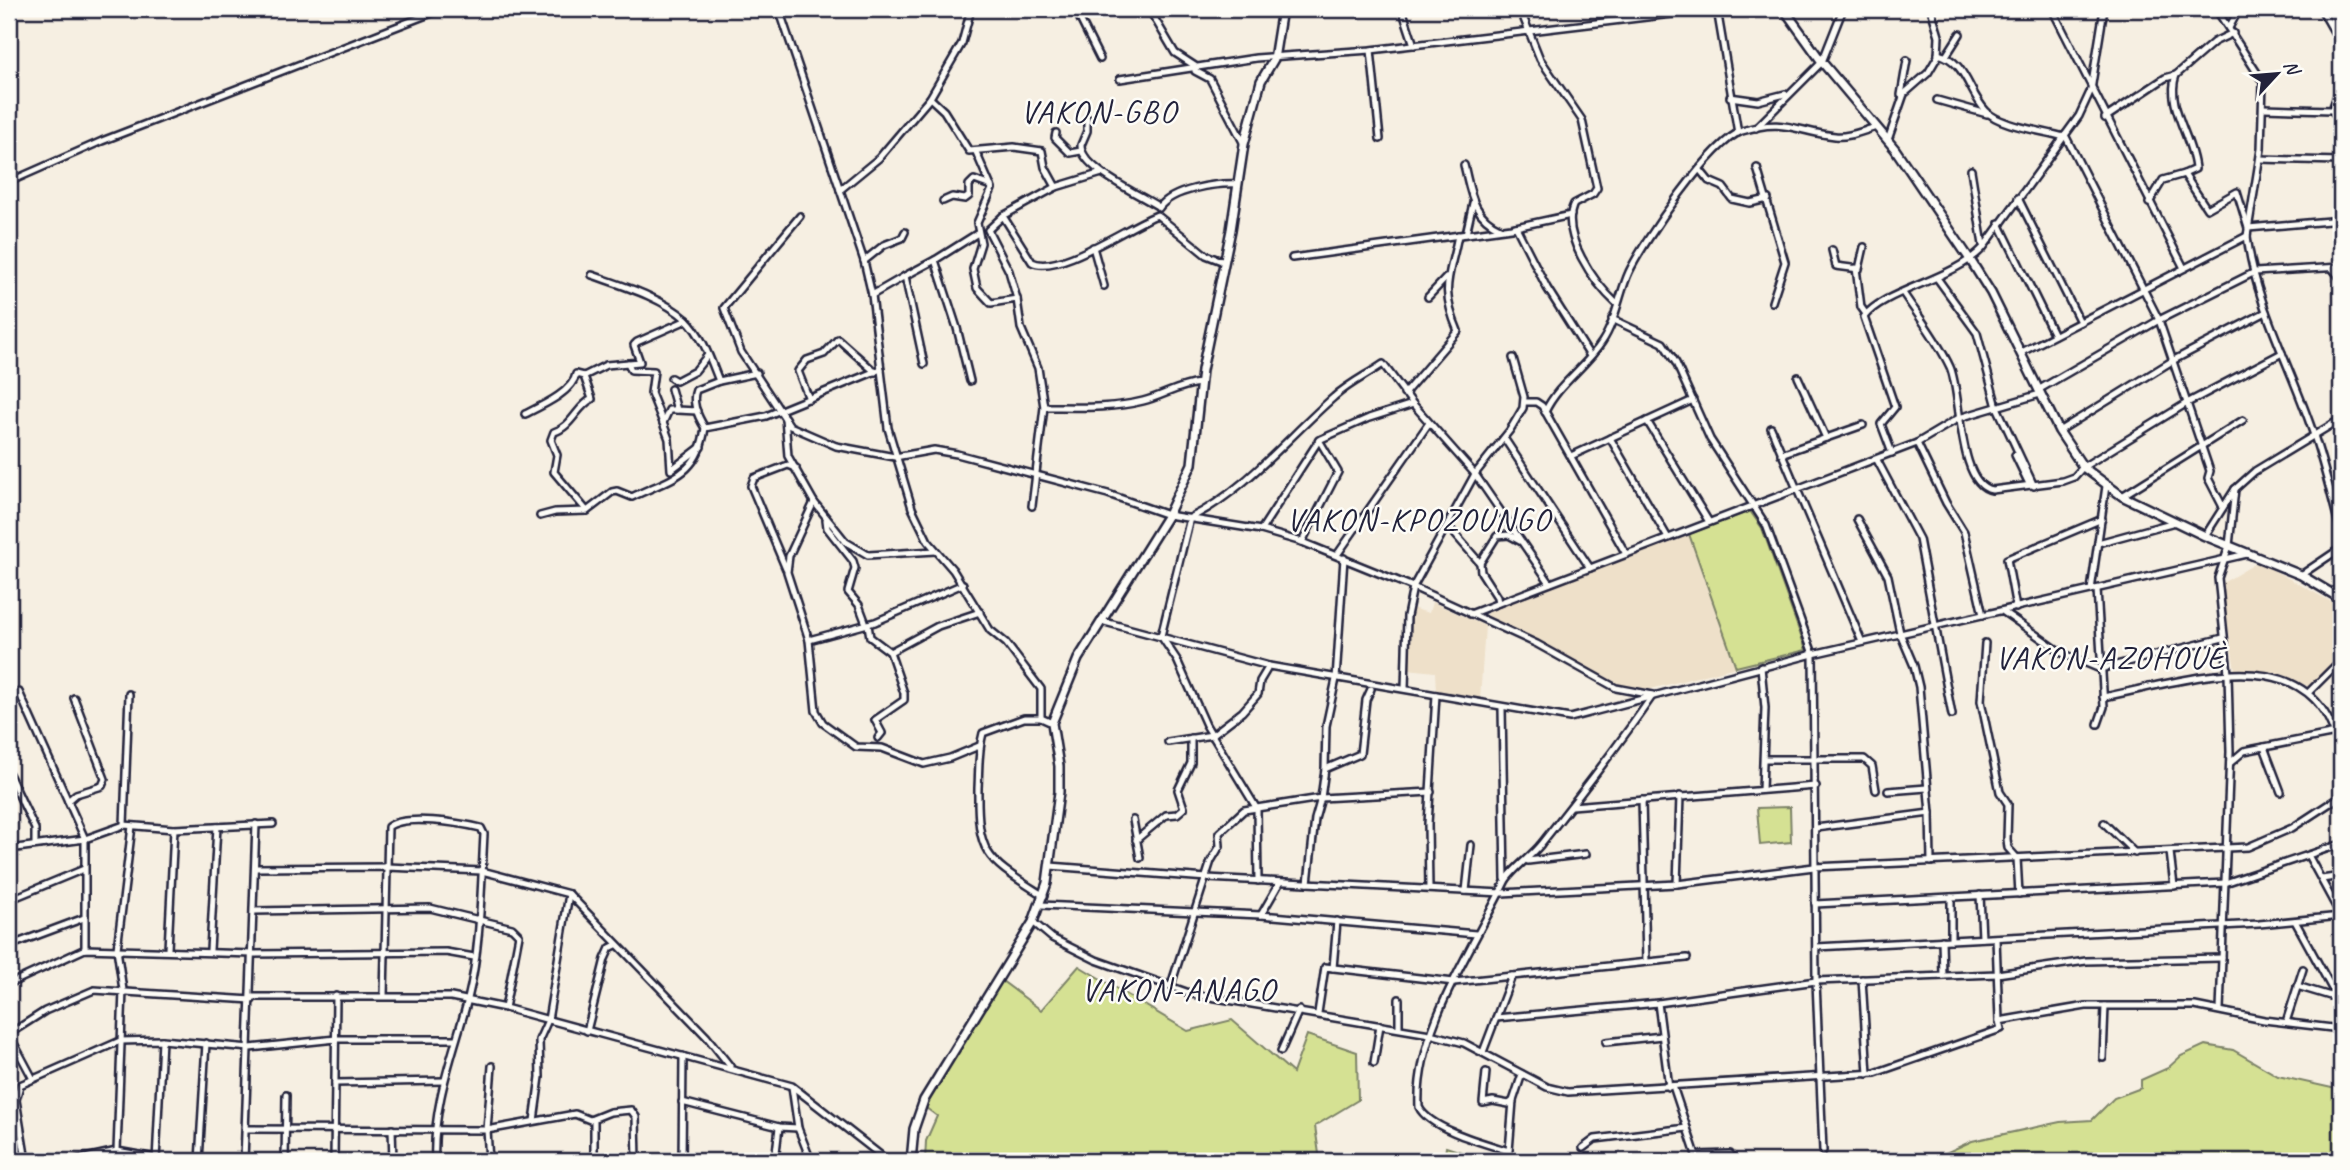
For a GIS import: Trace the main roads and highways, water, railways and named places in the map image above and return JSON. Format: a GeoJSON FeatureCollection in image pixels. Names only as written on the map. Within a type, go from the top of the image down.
{"type":"FeatureCollection","features":[{"type":"Feature","properties":{"kind":"main road"},"geometry":{"type":"LineString","coordinates":[[911,1161],[914,1129],[924,1100],[1034,922],[1044,896],[1059,776],[1052,723],[1072,670],[1168,514],[1195,453],[1200,383],[1244,144],[1261,81],[1274,59],[1283,9]]}},
{"type":"Feature","properties":{"kind":"main road"},"geometry":{"type":"LineString","coordinates":[[1784,9],[1822,62],[1888,140],[1971,261],[1991,293],[2059,431],[2083,467],[2122,496],[2205,536],[2301,575],[2341,599]]}},
{"type":"Feature","properties":{"kind":"district","name":"VAKON-GBO"},"geometry":{"type":"Point","coordinates":[1099,111]}},
{"type":"Feature","properties":{"kind":"district","name":"VAKON-KPOZOUNGO"},"geometry":{"type":"Point","coordinates":[1419,519]}},
{"type":"Feature","properties":{"kind":"district","name":"VAKON-AZOHOUÈ"},"geometry":{"type":"Point","coordinates":[2111,657]}},
{"type":"Feature","properties":{"kind":"district","name":"VAKON-ANAGO"},"geometry":{"type":"Point","coordinates":[1179,989]}}]}
